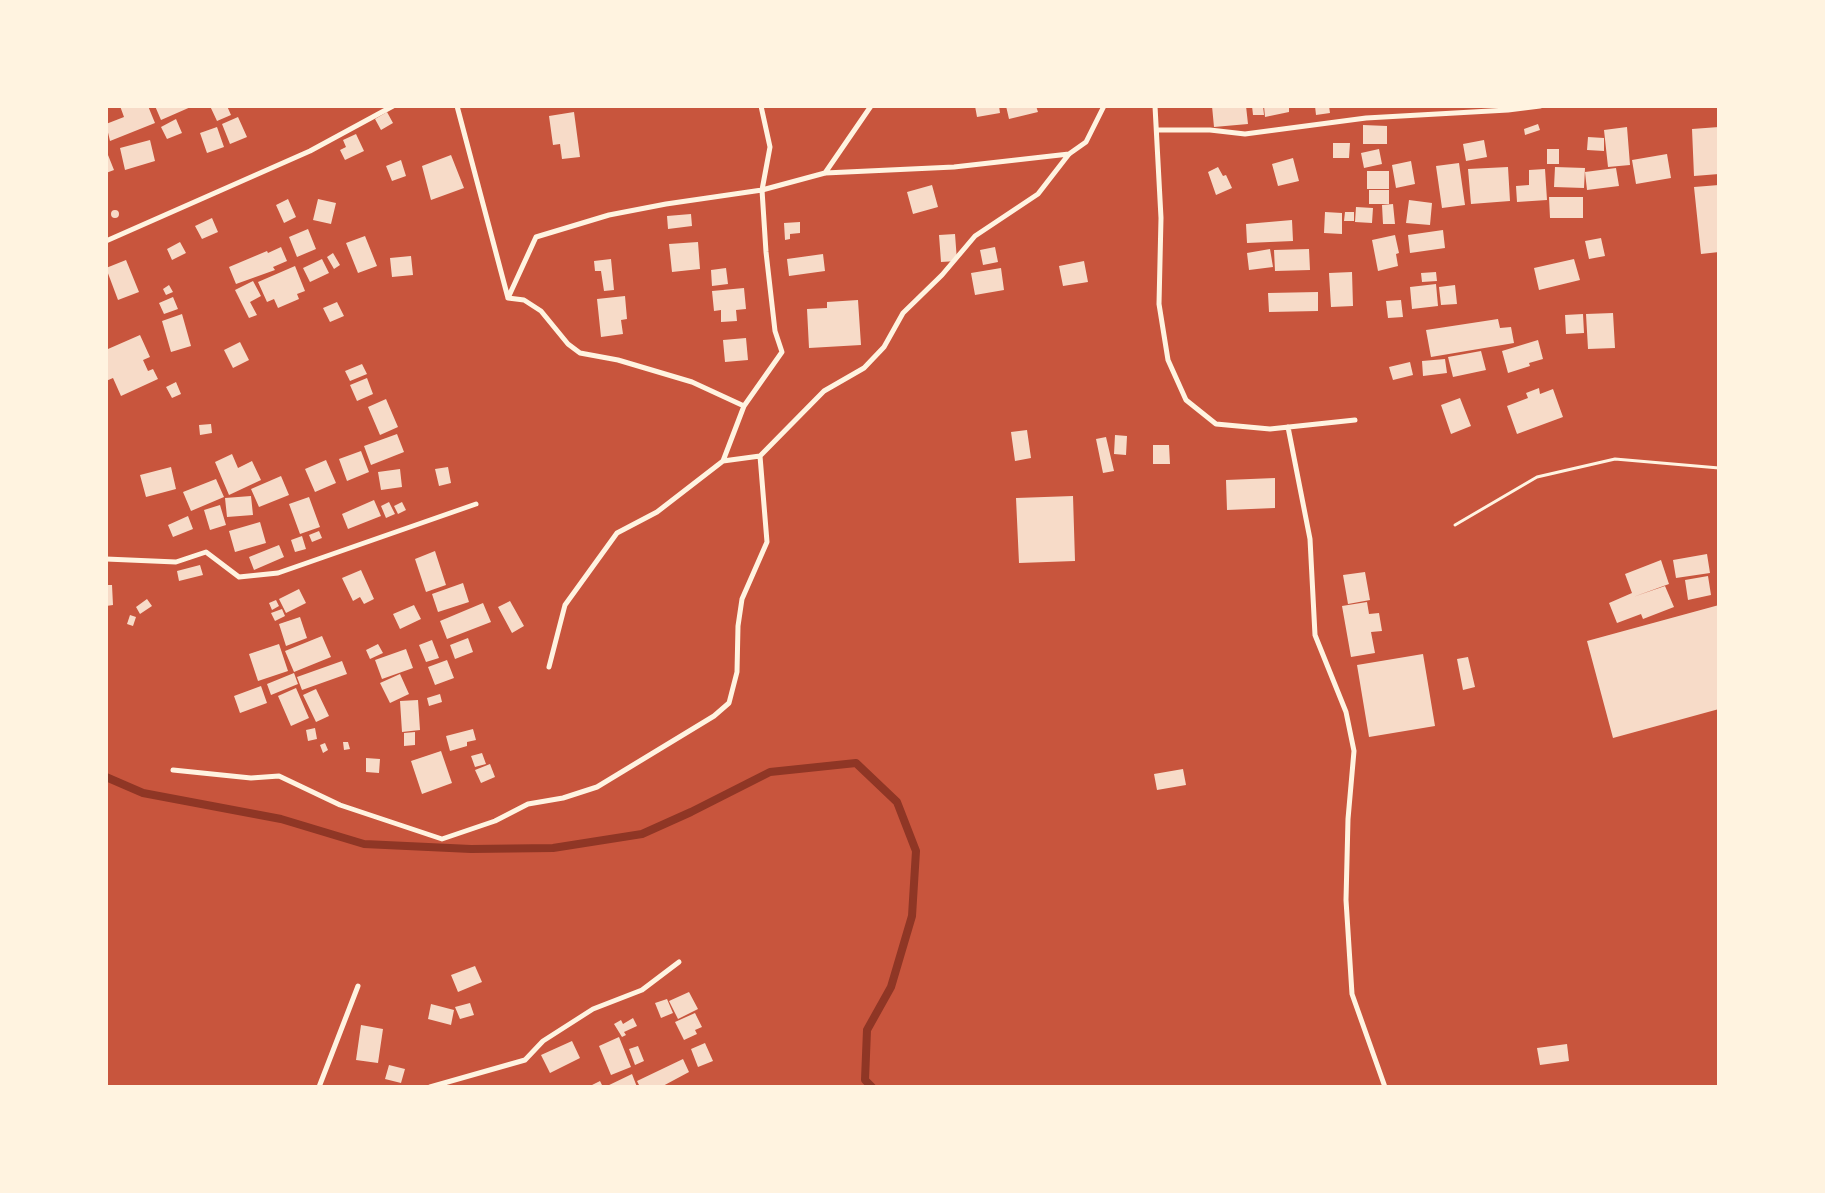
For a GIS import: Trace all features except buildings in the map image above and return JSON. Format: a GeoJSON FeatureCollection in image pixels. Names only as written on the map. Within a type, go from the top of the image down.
{"type":"FeatureCollection","features":[{"type":"Feature","properties":{"kind":"street"},"geometry":{"type":"LineString","coordinates":[[106,241],[310,151],[393,106]]}},
{"type":"Feature","properties":{"kind":"street"},"geometry":{"type":"LineString","coordinates":[[457,106],[508,298]]}},
{"type":"Feature","properties":{"kind":"street"},"geometry":{"type":"LineString","coordinates":[[723,461],[744,406],[782,352],[775,330],[766,252],[762,190],[770,147],[762,106]]}},
{"type":"Feature","properties":{"kind":"street"},"geometry":{"type":"LineString","coordinates":[[825,173],[871,106]]}},
{"type":"Feature","properties":{"kind":"street"},"geometry":{"type":"LineString","coordinates":[[549,666],[566,605],[617,533],[657,512],[723,461],[760,456],[824,391],[864,368],[884,347],[903,313],[942,276],[975,236],[1038,194],[1069,154],[1086,142],[1104,106]]}},
{"type":"Feature","properties":{"kind":"street"},"geometry":{"type":"LineString","coordinates":[[1155,106],[1158,130],[1161,218],[1159,304],[1168,360],[1186,400],[1216,424],[1270,429],[1355,420]]}},
{"type":"Feature","properties":{"kind":"street"},"geometry":{"type":"LineString","coordinates":[[1158,130],[1210,130],[1245,134],[1366,118],[1508,110],[1540,106]]}},
{"type":"Feature","properties":{"kind":"street"},"geometry":{"type":"LineString","coordinates":[[508,298],[536,237],[609,215],[666,204],[762,190],[825,173],[954,166],[1069,154]]}},
{"type":"Feature","properties":{"kind":"street"},"geometry":{"type":"LineString","coordinates":[[508,298],[524,300],[542,311],[568,344],[580,353],[618,360],[692,382],[744,406]]}},
{"type":"Feature","properties":{"kind":"street"},"geometry":{"type":"LineString","coordinates":[[1288,427],[1310,539],[1315,635],[1346,712],[1354,752],[1348,819],[1346,900],[1352,994],[1385,1087]]}},
{"type":"Feature","properties":{"kind":"street"},"geometry":{"type":"LineString","coordinates":[[173,770],[250,778],[278,776],[340,805],[442,839],[495,821],[528,804],[563,798],[597,787],[714,716],[729,703],[737,672],[738,626],[742,599],[767,542],[760,456]]}},
{"type":"Feature","properties":{"kind":"street"},"geometry":{"type":"LineString","coordinates":[[106,559],[176,562],[206,552],[239,577],[278,573],[476,504]]}},
{"type":"Feature","properties":{"kind":"street"},"geometry":{"type":"LineString","coordinates":[[430,1087],[525,1060],[543,1041],[593,1009],[642,990],[679,962]]}},
{"type":"Feature","properties":{"kind":"street"},"geometry":{"type":"LineString","coordinates":[[320,1087],[358,986]]}},
{"type":"Feature","properties":{"kind":"path"},"geometry":{"type":"LineString","coordinates":[[1454,525],[1537,477],[1615,459],[1719,468]]}},
{"type":"Feature","properties":{"kind":"waterway"},"geometry":{"type":"LineString","coordinates":[[106,777],[143,793],[281,819],[364,844],[471,849],[553,848],[642,834],[691,812],[770,772],[856,763],[897,802],[916,851],[912,916],[891,987],[867,1030],[865,1080],[872,1087]]}}]}
